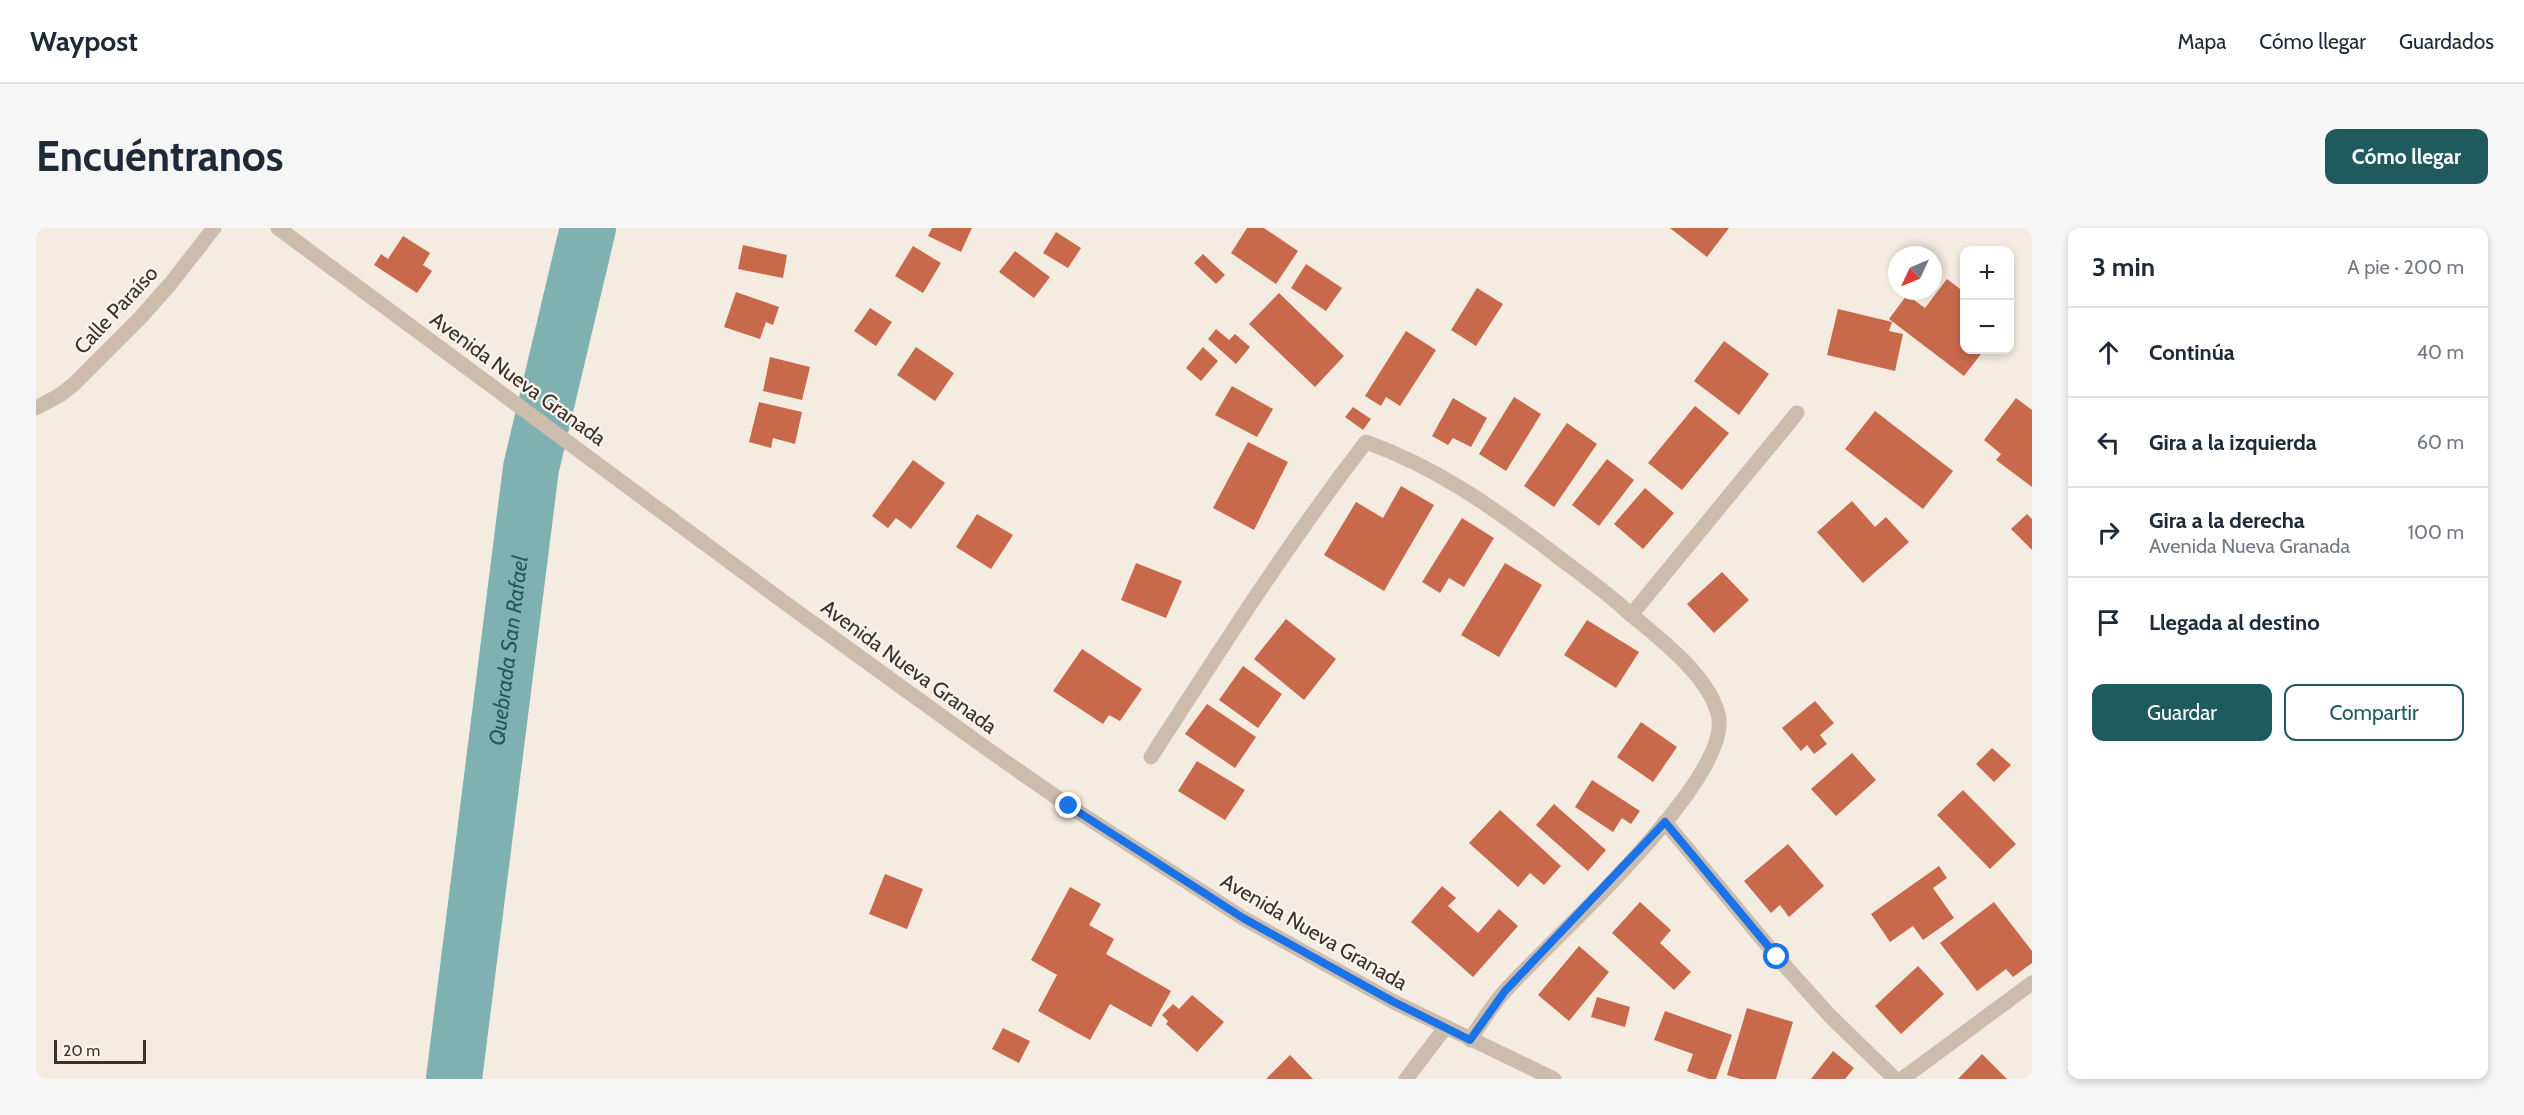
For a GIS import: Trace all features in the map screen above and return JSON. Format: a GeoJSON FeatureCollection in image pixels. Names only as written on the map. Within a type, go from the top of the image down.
{"type":"FeatureCollection","features":[{"type":"Feature","properties":{"kind":"street","name":"Calle Paraíso"},"geometry":{"type":"LineString","coordinates":[[36,408],[73,385],[117,341],[171,283],[214,228]]}},
{"type":"Feature","properties":{"kind":"street","name":"Avenida Nueva Granada"},"geometry":{"type":"LineString","coordinates":[[278,228],[982,746],[1102,828],[1243,918],[1392,1001],[1554,1079]]}},
{"type":"Feature","properties":{"kind":"street"},"geometry":{"type":"LineString","coordinates":[[1631,615],[1797,413]]}},
{"type":"Feature","properties":{"kind":"street"},"geometry":{"type":"LineString","coordinates":[[1151,757],[1271,572],[1314,510],[1366,442],[1428,468],[1489,505],[1607,594],[1631,615],[1700,679],[1713,701],[1719,717],[1719,733],[1711,757],[1695,783],[1665,822],[1505,991],[1470,1040]]}},
{"type":"Feature","properties":{"kind":"street"},"geometry":{"type":"LineString","coordinates":[[1665,822],[1777,957],[1830,1016],[1895,1079]]}},
{"type":"Feature","properties":{"kind":"street"},"geometry":{"type":"LineString","coordinates":[[1902,1079],[2032,983]]}},
{"type":"Feature","properties":{"kind":"street"},"geometry":{"type":"LineString","coordinates":[[1406,1079],[1445,1028]]}},
{"type":"Feature","properties":{"kind":"building"},"geometry":{"type":"Polygon","coordinates":[[[932,228],[972,228],[961,252],[928,236],[932,228]]]}},
{"type":"Feature","properties":{"kind":"building"},"geometry":{"type":"Polygon","coordinates":[[[1247,228],[1264,228],[1298,251],[1276,284],[1231,253],[1247,228]]]}},
{"type":"Feature","properties":{"kind":"building"},"geometry":{"type":"Polygon","coordinates":[[[1670,228],[1729,228],[1707,257],[1670,228]]]}},
{"type":"Feature","properties":{"kind":"building"},"geometry":{"type":"Polygon","coordinates":[[[1056,232],[1081,248],[1068,268],[1043,253],[1056,232]]]}},
{"type":"Feature","properties":{"kind":"building"},"geometry":{"type":"Polygon","coordinates":[[[403,236],[430,253],[423,265],[432,271],[417,293],[374,265],[381,254],[388,259],[403,236]]]}},
{"type":"Feature","properties":{"kind":"building"},"geometry":{"type":"Polygon","coordinates":[[[743,245],[787,255],[783,278],[738,269],[743,245]]]}},
{"type":"Feature","properties":{"kind":"building"},"geometry":{"type":"Polygon","coordinates":[[[913,246],[941,263],[923,293],[895,276],[913,246]]]}},
{"type":"Feature","properties":{"kind":"building"},"geometry":{"type":"Polygon","coordinates":[[[1015,251],[1050,277],[1034,298],[999,272],[1015,251]]]}},
{"type":"Feature","properties":{"kind":"building"},"geometry":{"type":"Polygon","coordinates":[[[1203,254],[1225,275],[1216,284],[1194,263],[1203,254]]]}},
{"type":"Feature","properties":{"kind":"building"},"geometry":{"type":"Polygon","coordinates":[[[1306,264],[1342,288],[1326,311],[1291,288],[1306,264]]]}},
{"type":"Feature","properties":{"kind":"building"},"geometry":{"type":"Polygon","coordinates":[[[1947,279],[1960,289],[1960,354],[1981,354],[1964,376],[1889,319],[1903,300],[1914,300],[1925,308],[1931,300],[1942,300],[1942,286],[1947,279]]]}},
{"type":"Feature","properties":{"kind":"building"},"geometry":{"type":"Polygon","coordinates":[[[1477,288],[1503,304],[1476,346],[1451,330],[1477,288]]]}},
{"type":"Feature","properties":{"kind":"building"},"geometry":{"type":"Polygon","coordinates":[[[736,292],[779,307],[773,325],[766,322],[760,339],[724,327],[736,292]]]}},
{"type":"Feature","properties":{"kind":"building"},"geometry":{"type":"Polygon","coordinates":[[[1279,293],[1344,356],[1315,387],[1249,324],[1279,293]]]}},
{"type":"Feature","properties":{"kind":"building"},"geometry":{"type":"Polygon","coordinates":[[[870,308],[892,322],[876,346],[854,331],[870,308]]]}},
{"type":"Feature","properties":{"kind":"building"},"geometry":{"type":"Polygon","coordinates":[[[1838,309],[1892,322],[1889,331],[1903,334],[1895,371],[1827,355],[1838,309]]]}},
{"type":"Feature","properties":{"kind":"building"},"geometry":{"type":"Polygon","coordinates":[[[1216,329],[1229,340],[1235,334],[1250,347],[1236,364],[1208,339],[1216,329]]]}},
{"type":"Feature","properties":{"kind":"building"},"geometry":{"type":"Polygon","coordinates":[[[1406,331],[1436,350],[1400,406],[1386,397],[1381,406],[1365,396],[1406,331]]]}},
{"type":"Feature","properties":{"kind":"building"},"geometry":{"type":"Polygon","coordinates":[[[1724,341],[1769,374],[1739,415],[1694,381],[1724,341]]]}},
{"type":"Feature","properties":{"kind":"building"},"geometry":{"type":"Polygon","coordinates":[[[916,347],[954,373],[935,401],[897,375],[916,347]]]}},
{"type":"Feature","properties":{"kind":"building"},"geometry":{"type":"Polygon","coordinates":[[[1203,347],[1218,361],[1201,381],[1186,368],[1203,347]]]}},
{"type":"Feature","properties":{"kind":"building"},"geometry":{"type":"Polygon","coordinates":[[[770,357],[810,367],[802,400],[763,391],[770,357]]]}},
{"type":"Feature","properties":{"kind":"building"},"geometry":{"type":"Polygon","coordinates":[[[1232,386],[1273,409],[1257,437],[1215,415],[1232,386]]]}},
{"type":"Feature","properties":{"kind":"building"},"geometry":{"type":"Polygon","coordinates":[[[1514,397],[1541,414],[1506,471],[1479,454],[1514,397]]]}},
{"type":"Feature","properties":{"kind":"building"},"geometry":{"type":"Polygon","coordinates":[[[1453,398],[1487,418],[1471,447],[1453,438],[1448,445],[1432,436],[1453,398]]]}},
{"type":"Feature","properties":{"kind":"building"},"geometry":{"type":"Polygon","coordinates":[[[2016,398],[2032,410],[2032,487],[1996,460],[2001,454],[1984,440],[2016,398]]]}},
{"type":"Feature","properties":{"kind":"building"},"geometry":{"type":"Polygon","coordinates":[[[759,402],[802,412],[795,444],[773,438],[771,448],[749,442],[759,402]]]}},
{"type":"Feature","properties":{"kind":"building"},"geometry":{"type":"Polygon","coordinates":[[[1695,406],[1729,433],[1682,490],[1648,463],[1695,406]]]}},
{"type":"Feature","properties":{"kind":"building"},"geometry":{"type":"Polygon","coordinates":[[[1353,407],[1371,419],[1363,430],[1345,417],[1353,407]]]}},
{"type":"Feature","properties":{"kind":"building"},"geometry":{"type":"Polygon","coordinates":[[[1875,411],[1953,471],[1923,509],[1845,449],[1875,411]]]}},
{"type":"Feature","properties":{"kind":"building"},"geometry":{"type":"Polygon","coordinates":[[[1567,423],[1597,444],[1554,507],[1524,486],[1567,423]]]}},
{"type":"Feature","properties":{"kind":"building"},"geometry":{"type":"Polygon","coordinates":[[[1248,442],[1288,462],[1254,530],[1213,508],[1248,442]]]}},
{"type":"Feature","properties":{"kind":"building"},"geometry":{"type":"Polygon","coordinates":[[[1607,459],[1634,480],[1599,526],[1572,505],[1607,459]]]}},
{"type":"Feature","properties":{"kind":"building"},"geometry":{"type":"Polygon","coordinates":[[[913,460],[945,483],[911,529],[896,518],[888,528],[872,516],[913,460]]]}},
{"type":"Feature","properties":{"kind":"building"},"geometry":{"type":"Polygon","coordinates":[[[1401,486],[1434,505],[1384,591],[1324,555],[1356,502],[1383,518],[1401,486]]]}},
{"type":"Feature","properties":{"kind":"building"},"geometry":{"type":"Polygon","coordinates":[[[1645,488],[1674,513],[1643,549],[1614,524],[1645,488]]]}},
{"type":"Feature","properties":{"kind":"building"},"geometry":{"type":"Polygon","coordinates":[[[1852,501],[1875,527],[1886,517],[1909,542],[1863,583],[1817,532],[1852,501]]]}},
{"type":"Feature","properties":{"kind":"building"},"geometry":{"type":"Polygon","coordinates":[[[977,514],[1013,535],[991,569],[956,547],[977,514]]]}},
{"type":"Feature","properties":{"kind":"building"},"geometry":{"type":"Polygon","coordinates":[[[2027,514],[2032,519],[2032,550],[2011,529],[2027,514]]]}},
{"type":"Feature","properties":{"kind":"building"},"geometry":{"type":"Polygon","coordinates":[[[1462,518],[1494,538],[1464,587],[1449,578],[1440,593],[1422,582],[1462,518]]]}},
{"type":"Feature","properties":{"kind":"building"},"geometry":{"type":"Polygon","coordinates":[[[1136,563],[1182,581],[1166,618],[1121,600],[1136,563]]]}},
{"type":"Feature","properties":{"kind":"building"},"geometry":{"type":"Polygon","coordinates":[[[1505,563],[1542,585],[1499,657],[1461,635],[1505,563]]]}},
{"type":"Feature","properties":{"kind":"building"},"geometry":{"type":"Polygon","coordinates":[[[1722,572],[1749,600],[1714,633],[1687,604],[1722,572]]]}},
{"type":"Feature","properties":{"kind":"building"},"geometry":{"type":"Polygon","coordinates":[[[1286,619],[1336,659],[1304,700],[1254,659],[1286,619]]]}},
{"type":"Feature","properties":{"kind":"building"},"geometry":{"type":"Polygon","coordinates":[[[1587,620],[1639,652],[1616,688],[1564,655],[1587,620]]]}},
{"type":"Feature","properties":{"kind":"building"},"geometry":{"type":"Polygon","coordinates":[[[1082,649],[1142,689],[1120,721],[1109,715],[1103,724],[1053,691],[1082,649]]]}},
{"type":"Feature","properties":{"kind":"building"},"geometry":{"type":"Polygon","coordinates":[[[1243,666],[1282,694],[1258,728],[1219,700],[1243,666]]]}},
{"type":"Feature","properties":{"kind":"building"},"geometry":{"type":"Polygon","coordinates":[[[1815,701],[1834,723],[1820,735],[1827,744],[1814,754],[1807,745],[1801,751],[1782,728],[1815,701]]]}},
{"type":"Feature","properties":{"kind":"building"},"geometry":{"type":"Polygon","coordinates":[[[1207,704],[1256,737],[1235,768],[1185,734],[1207,704]]]}},
{"type":"Feature","properties":{"kind":"building"},"geometry":{"type":"Polygon","coordinates":[[[1641,722],[1677,747],[1653,782],[1617,757],[1641,722]]]}},
{"type":"Feature","properties":{"kind":"building"},"geometry":{"type":"Polygon","coordinates":[[[1992,748],[2011,765],[1994,782],[1976,764],[1992,748]]]}},
{"type":"Feature","properties":{"kind":"building"},"geometry":{"type":"Polygon","coordinates":[[[1852,753],[1876,780],[1836,816],[1811,789],[1852,753]]]}},
{"type":"Feature","properties":{"kind":"building"},"geometry":{"type":"Polygon","coordinates":[[[1197,761],[1245,790],[1225,820],[1178,791],[1197,761]]]}},
{"type":"Feature","properties":{"kind":"building"},"geometry":{"type":"Polygon","coordinates":[[[1592,780],[1640,811],[1631,824],[1622,818],[1613,832],[1575,807],[1592,780]]]}},
{"type":"Feature","properties":{"kind":"building"},"geometry":{"type":"Polygon","coordinates":[[[1963,790],[2016,844],[1990,869],[1937,815],[1963,790]]]}},
{"type":"Feature","properties":{"kind":"building"},"geometry":{"type":"Polygon","coordinates":[[[1554,804],[1606,850],[1588,871],[1536,825],[1554,804]]]}},
{"type":"Feature","properties":{"kind":"building"},"geometry":{"type":"Polygon","coordinates":[[[1500,810],[1561,866],[1544,885],[1530,873],[1518,887],[1469,843],[1500,810]]]}},
{"type":"Feature","properties":{"kind":"building"},"geometry":{"type":"Polygon","coordinates":[[[1788,844],[1824,886],[1789,917],[1780,905],[1771,913],[1744,881],[1788,844]]]}},
{"type":"Feature","properties":{"kind":"building"},"geometry":{"type":"Polygon","coordinates":[[[1939,866],[1947,878],[1933,888],[1954,918],[1923,940],[1913,926],[1890,942],[1871,914],[1939,866]]]}},
{"type":"Feature","properties":{"kind":"building"},"geometry":{"type":"Polygon","coordinates":[[[885,874],[923,889],[907,929],[869,914],[885,874]]]}},
{"type":"Feature","properties":{"kind":"building"},"geometry":{"type":"Polygon","coordinates":[[[1442,886],[1456,898],[1448,906],[1478,933],[1499,909],[1518,926],[1473,977],[1411,922],[1442,886]]]}},
{"type":"Feature","properties":{"kind":"building"},"geometry":{"type":"Polygon","coordinates":[[[1070,887],[1101,904],[1089,925],[1114,939],[1106,954],[1171,991],[1151,1027],[1110,1004],[1090,1040],[1038,1011],[1057,975],[1031,960],[1070,887]]]}},
{"type":"Feature","properties":{"kind":"building"},"geometry":{"type":"Polygon","coordinates":[[[1640,902],[1671,930],[1660,943],[1691,972],[1674,990],[1612,933],[1640,902]]]}},
{"type":"Feature","properties":{"kind":"building"},"geometry":{"type":"Polygon","coordinates":[[[1994,902],[2032,951],[2032,963],[2013,977],[2006,969],[1977,991],[1940,943],[1994,902]]]}},
{"type":"Feature","properties":{"kind":"building"},"geometry":{"type":"Polygon","coordinates":[[[1579,946],[1609,972],[1569,1021],[1538,995],[1579,946]]]}},
{"type":"Feature","properties":{"kind":"building"},"geometry":{"type":"Polygon","coordinates":[[[1918,966],[1944,994],[1901,1034],[1875,1006],[1918,966]]]}},
{"type":"Feature","properties":{"kind":"building"},"geometry":{"type":"Polygon","coordinates":[[[1192,995],[1224,1022],[1197,1052],[1166,1024],[1168,1021],[1162,1015],[1173,1004],[1179,1009],[1192,995]]]}},
{"type":"Feature","properties":{"kind":"building"},"geometry":{"type":"Polygon","coordinates":[[[1597,997],[1630,1007],[1625,1027],[1591,1017],[1597,997]]]}},
{"type":"Feature","properties":{"kind":"building"},"geometry":{"type":"Polygon","coordinates":[[[1747,1008],[1793,1022],[1776,1079],[1740,1079],[1727,1075],[1747,1008]]]}},
{"type":"Feature","properties":{"kind":"building"},"geometry":{"type":"Polygon","coordinates":[[[1665,1011],[1732,1035],[1716,1079],[1709,1079],[1687,1071],[1693,1054],[1654,1040],[1665,1011]]]}},
{"type":"Feature","properties":{"kind":"building"},"geometry":{"type":"Polygon","coordinates":[[[1003,1028],[1030,1041],[1019,1063],[992,1049],[1003,1028]]]}},
{"type":"Feature","properties":{"kind":"building"},"geometry":{"type":"Polygon","coordinates":[[[1833,1051],[1854,1068],[1845,1079],[1811,1079],[1833,1051]]]}},
{"type":"Feature","properties":{"kind":"building"},"geometry":{"type":"Polygon","coordinates":[[[1982,1054],[2007,1079],[1958,1079],[1982,1054]]]}},
{"type":"Feature","properties":{"kind":"building"},"geometry":{"type":"Polygon","coordinates":[[[1290,1055],[1313,1079],[1266,1079],[1290,1055]]]}},
{"type":"Feature","properties":{"kind":"waterway","name":"Quebrada San Rafael"},"geometry":{"type":"LineString","coordinates":[[454,1079],[531,468],[588,228]]}},
{"type":"Feature","properties":{"kind":"route"},"geometry":{"type":"LineString","coordinates":[[1069,806],[1243,918],[1392,1001],[1470,1040],[1488,1011],[1505,991],[1665,822],[1777,957]]}}]}
